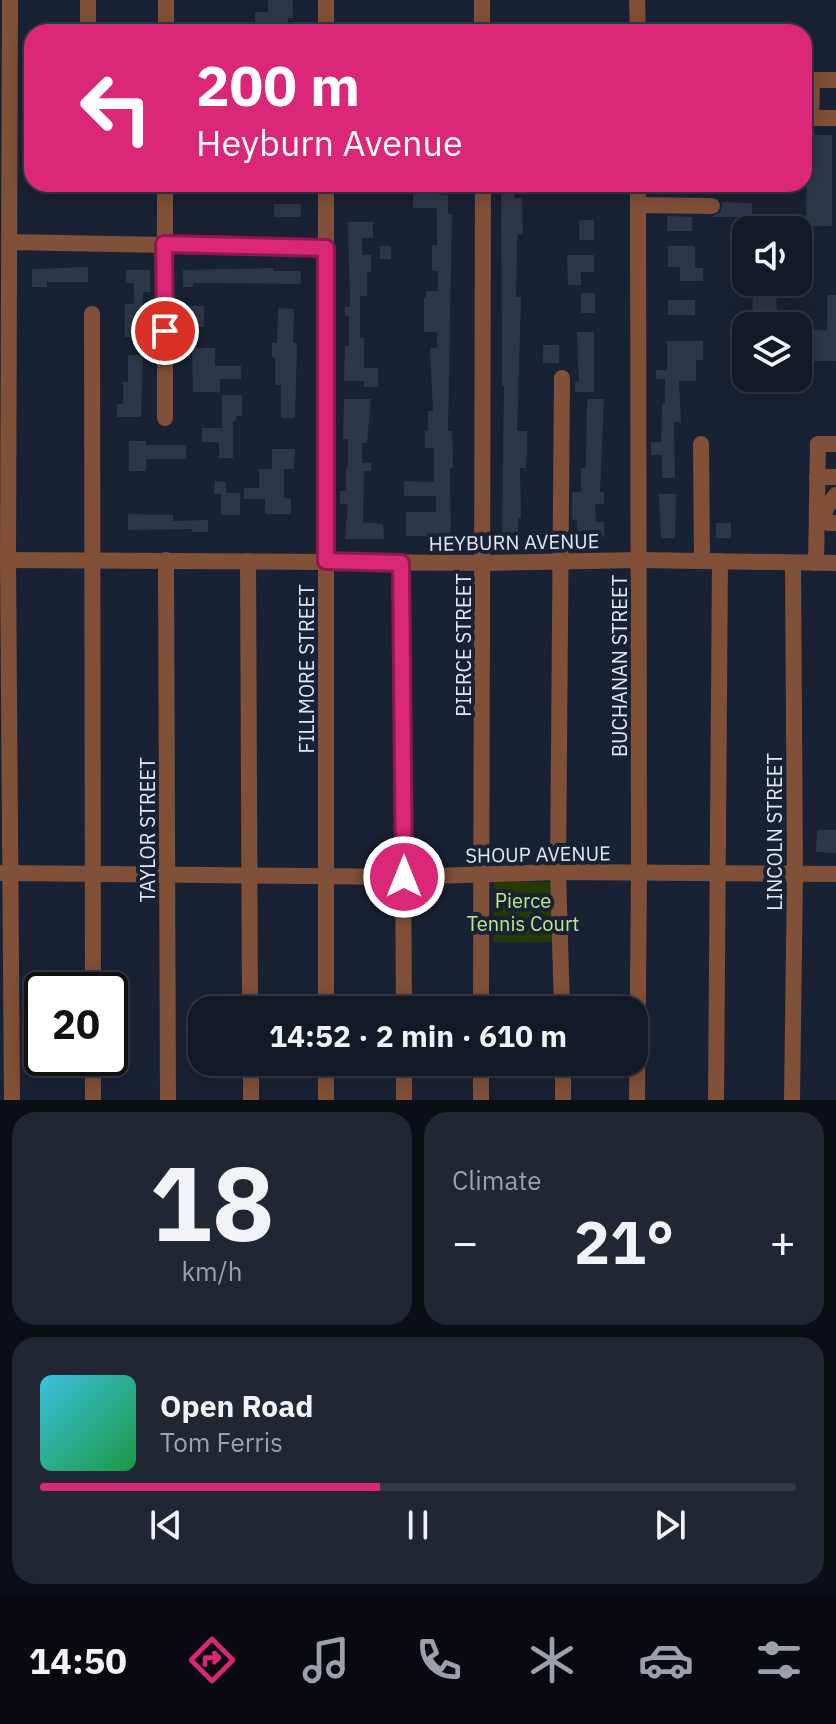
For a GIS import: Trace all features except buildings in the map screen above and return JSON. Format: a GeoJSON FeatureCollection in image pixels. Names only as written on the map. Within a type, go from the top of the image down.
{"type":"FeatureCollection","features":[{"type":"Feature","properties":{"kind":"street"},"geometry":{"type":"LineString","coordinates":[[10,0],[4,873],[12,1100]]}},
{"type":"Feature","properties":{"kind":"street"},"geometry":{"type":"LineString","coordinates":[[88,0],[88,24]]}},
{"type":"Feature","properties":{"kind":"street"},"geometry":{"type":"LineString","coordinates":[[166,0],[166,24]]}},
{"type":"Feature","properties":{"kind":"street"},"geometry":{"type":"LineString","coordinates":[[326,0],[326,24]]}},
{"type":"Feature","properties":{"kind":"street"},"geometry":{"type":"LineString","coordinates":[[482,0],[482,24]]}},
{"type":"Feature","properties":{"kind":"street"},"geometry":{"type":"LineString","coordinates":[[637,0],[638,24]]}},
{"type":"Feature","properties":{"kind":"street"},"geometry":{"type":"LineString","coordinates":[[812,111],[812,80],[836,80]]}},
{"type":"Feature","properties":{"kind":"street"},"geometry":{"type":"LineString","coordinates":[[812,118],[836,115]]}},
{"type":"Feature","properties":{"kind":"street"},"geometry":{"type":"LineString","coordinates":[[165,192],[165,418]]}},
{"type":"Feature","properties":{"kind":"street","name":"FILLMORE STREET"},"geometry":{"type":"LineString","coordinates":[[326,192],[326,996]]}},
{"type":"Feature","properties":{"kind":"street","name":"PIERCE STREET"},"geometry":{"type":"LineString","coordinates":[[481,996],[483,192]]}},
{"type":"Feature","properties":{"kind":"street","name":"BUCHANAN STREET"},"geometry":{"type":"LineString","coordinates":[[637,1100],[638,192]]}},
{"type":"Feature","properties":{"kind":"street"},"geometry":{"type":"LineString","coordinates":[[638,205],[712,206]]}},
{"type":"Feature","properties":{"kind":"street"},"geometry":{"type":"LineString","coordinates":[[9,242],[326,248]]}},
{"type":"Feature","properties":{"kind":"street"},"geometry":{"type":"LineString","coordinates":[[92,314],[93,972]]}},
{"type":"Feature","properties":{"kind":"street"},"geometry":{"type":"LineString","coordinates":[[562,378],[558,872],[562,996]]}},
{"type":"Feature","properties":{"kind":"street"},"geometry":{"type":"LineString","coordinates":[[701,444],[702,560]]}},
{"type":"Feature","properties":{"kind":"street"},"geometry":{"type":"LineString","coordinates":[[816,563],[818,444],[836,444]]}},
{"type":"Feature","properties":{"kind":"street"},"geometry":{"type":"LineString","coordinates":[[817,477],[836,480]]}},
{"type":"Feature","properties":{"kind":"street"},"geometry":{"type":"LineString","coordinates":[[831,502],[823,504],[825,491],[836,480]]}},
{"type":"Feature","properties":{"kind":"street"},"geometry":{"type":"LineString","coordinates":[[831,502],[824,516],[826,520],[836,523]]}},
{"type":"Feature","properties":{"kind":"street"},"geometry":{"type":"LineString","coordinates":[[817,533],[836,532]]}},
{"type":"Feature","properties":{"kind":"street","name":"HEYBURN AVENUE"},"geometry":{"type":"LineString","coordinates":[[4,560],[401,563],[702,560],[836,563]]}},
{"type":"Feature","properties":{"kind":"street","name":"TAYLOR STREET"},"geometry":{"type":"LineString","coordinates":[[166,560],[168,1100]]}},
{"type":"Feature","properties":{"kind":"street"},"geometry":{"type":"LineString","coordinates":[[248,561],[250,996]]}},
{"type":"Feature","properties":{"kind":"street"},"geometry":{"type":"LineString","coordinates":[[716,1100],[720,561]]}},
{"type":"Feature","properties":{"kind":"street"},"geometry":{"type":"LineString","coordinates":[[401,563],[404,996]]}},
{"type":"Feature","properties":{"kind":"street","name":"LINCOLN STREET"},"geometry":{"type":"LineString","coordinates":[[792,1100],[795,874],[793,563]]}},
{"type":"Feature","properties":{"kind":"street","name":"SHOUP AVENUE"},"geometry":{"type":"LineString","coordinates":[[4,873],[404,877],[558,872],[836,874]]}},
{"type":"Feature","properties":{"kind":"street"},"geometry":{"type":"LineString","coordinates":[[93,1076],[93,1100]]}},
{"type":"Feature","properties":{"kind":"street"},"geometry":{"type":"LineString","coordinates":[[251,1076],[251,1100]]}},
{"type":"Feature","properties":{"kind":"street"},"geometry":{"type":"LineString","coordinates":[[326,1076],[326,1100]]}},
{"type":"Feature","properties":{"kind":"street"},"geometry":{"type":"LineString","coordinates":[[404,1076],[404,1100]]}},
{"type":"Feature","properties":{"kind":"street"},"geometry":{"type":"LineString","coordinates":[[481,1076],[481,1100]]}},
{"type":"Feature","properties":{"kind":"street"},"geometry":{"type":"LineString","coordinates":[[563,1076],[563,1100]]}},
{"type":"Feature","properties":{"kind":"green space","name":"Pierce Tennis Court"},"geometry":{"type":"Polygon","coordinates":[[[494,882],[553,882],[552,942],[493,942],[494,882]]]}},
{"type":"Feature","properties":{"kind":"route"},"geometry":{"type":"LineString","coordinates":[[165,331],[164,244],[326,248],[326,561],[401,563],[404,877]]}}]}
